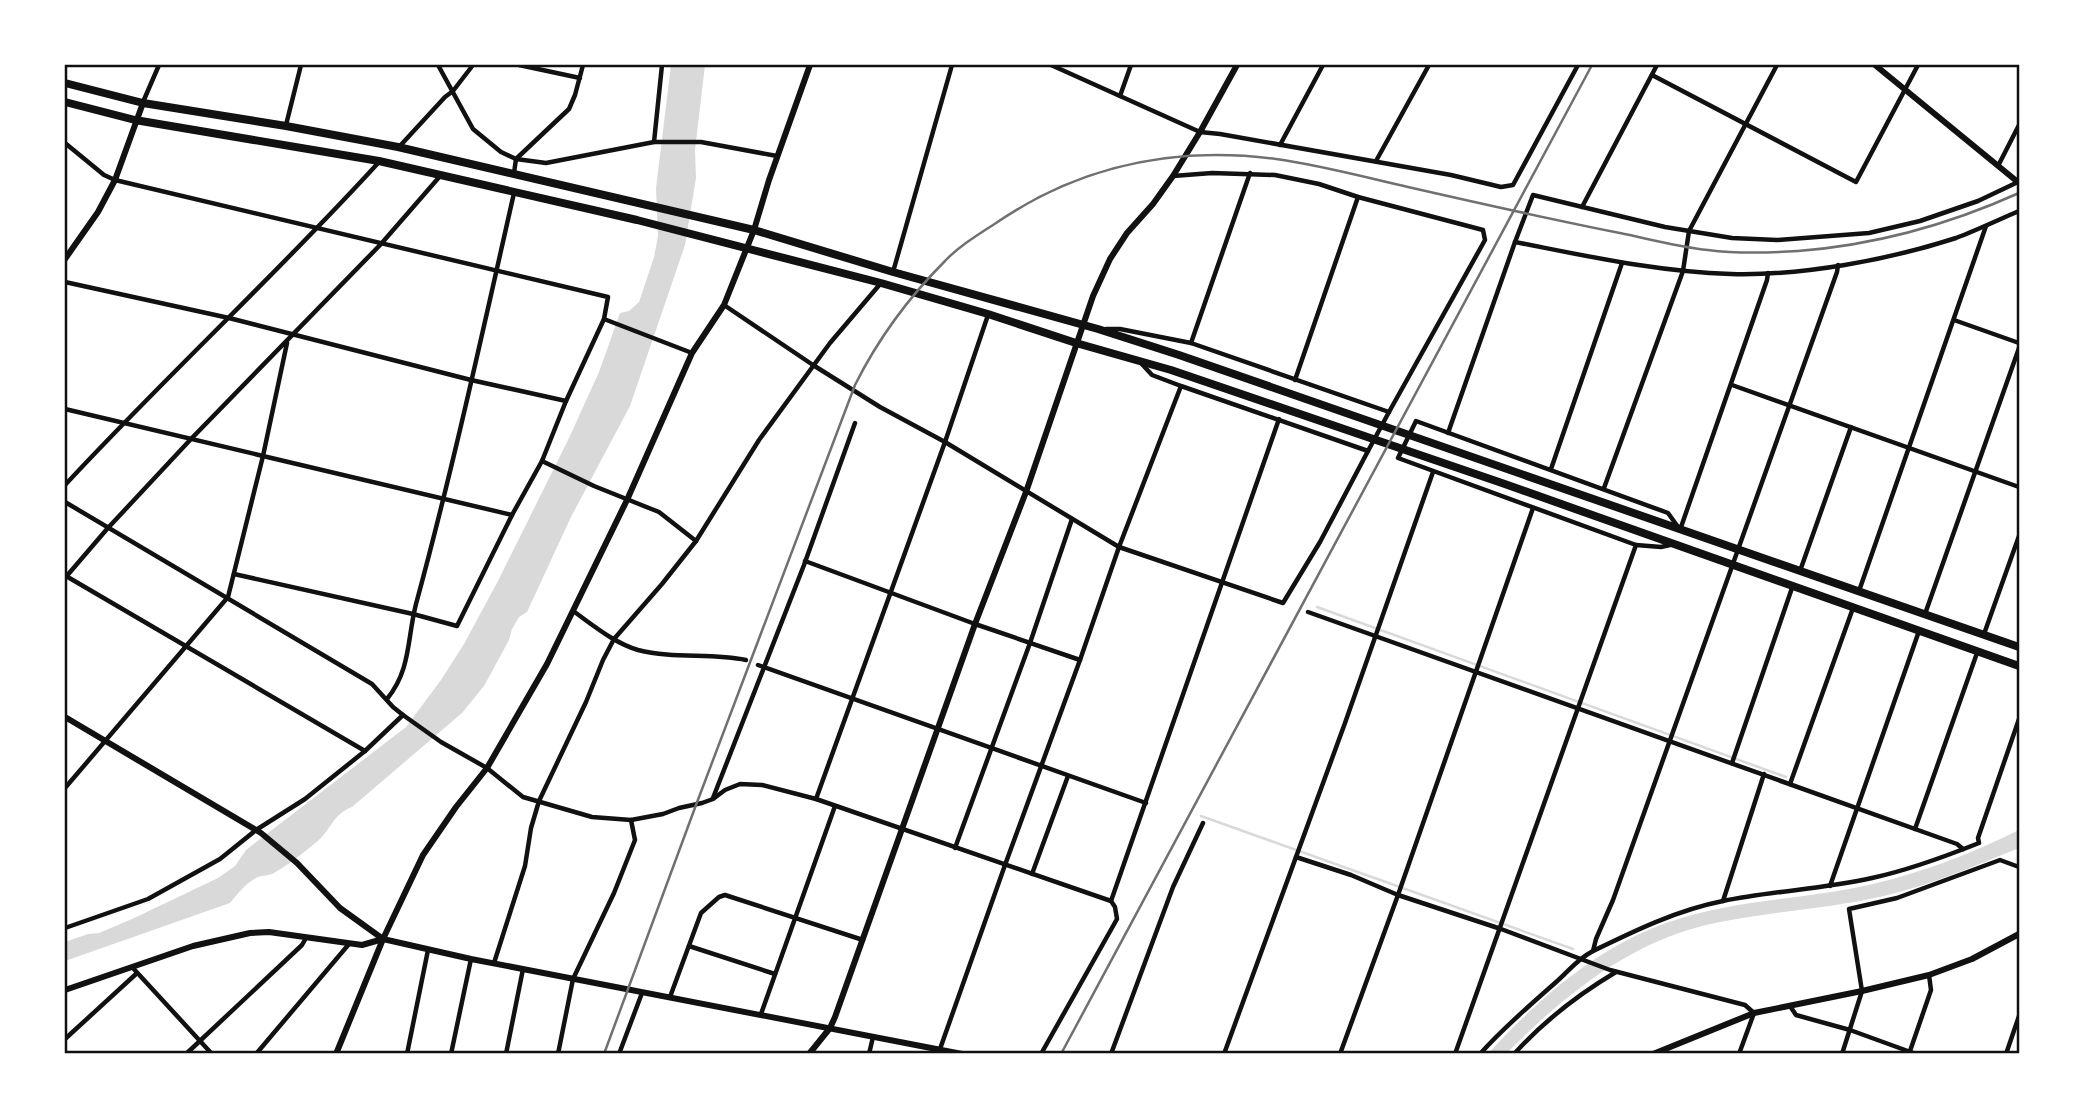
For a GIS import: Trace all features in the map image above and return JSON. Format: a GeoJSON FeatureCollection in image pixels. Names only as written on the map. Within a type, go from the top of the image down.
{"type":"FeatureCollection","features":[{"type":"Feature","properties":{"kind":"highway"},"geometry":{"type":"LineString","coordinates":[[65,83],[143,103],[398,147],[754,230],[1098,329],[2019,647]]}},
{"type":"Feature","properties":{"kind":"highway"},"geometry":{"type":"LineString","coordinates":[[65,102],[135,120],[379,161],[441,175],[631,219],[880,283],[988,314],[1171,370],[1499,482],[2019,666]]}},
{"type":"Feature","properties":{"kind":"street"},"geometry":{"type":"LineString","coordinates":[[65,259],[98,212],[115,180],[135,120],[159,65]]}},
{"type":"Feature","properties":{"kind":"street"},"geometry":{"type":"LineString","coordinates":[[286,126],[301,65]]}},
{"type":"Feature","properties":{"kind":"street"},"geometry":{"type":"LineString","coordinates":[[438,65],[472,129],[501,152],[516,159],[546,163],[655,142],[701,142],[777,156]]}},
{"type":"Feature","properties":{"kind":"street"},"geometry":{"type":"LineString","coordinates":[[398,147],[453,91],[473,65]]}},
{"type":"Feature","properties":{"kind":"street"},"geometry":{"type":"LineString","coordinates":[[519,65],[580,78]]}},
{"type":"Feature","properties":{"kind":"street"},"geometry":{"type":"LineString","coordinates":[[514,173],[516,159],[569,109],[583,65]]}},
{"type":"Feature","properties":{"kind":"street"},"geometry":{"type":"LineString","coordinates":[[655,142],[662,65]]}},
{"type":"Feature","properties":{"kind":"street"},"geometry":{"type":"LineString","coordinates":[[337,1054],[383,939],[424,855],[456,807],[487,768],[547,664],[627,500],[692,353],[724,305],[754,230],[810,65]]}},
{"type":"Feature","properties":{"kind":"street"},"geometry":{"type":"LineString","coordinates":[[893,272],[952,65]]}},
{"type":"Feature","properties":{"kind":"street"},"geometry":{"type":"LineString","coordinates":[[1051,65],[1200,132],[1376,161],[1501,187],[1513,185],[1578,65]]}},
{"type":"Feature","properties":{"kind":"street"},"geometry":{"type":"LineString","coordinates":[[1119,96],[1131,65]]}},
{"type":"Feature","properties":{"kind":"street"},"geometry":{"type":"LineString","coordinates":[[809,1054],[830,1028],[863,940],[975,624],[1026,492],[1093,296],[1110,259],[1127,233],[1173,176],[1237,65]]}},
{"type":"Feature","properties":{"kind":"street"},"geometry":{"type":"LineString","coordinates":[[1280,145],[1323,65]]}},
{"type":"Feature","properties":{"kind":"street"},"geometry":{"type":"LineString","coordinates":[[1376,161],[1429,65]]}},
{"type":"Feature","properties":{"kind":"street"},"geometry":{"type":"LineString","coordinates":[[1582,207],[1657,65]]}},
{"type":"Feature","properties":{"kind":"street"},"geometry":{"type":"LineString","coordinates":[[1604,488],[1684,271],[1689,231],[1777,65]]}},
{"type":"Feature","properties":{"kind":"street"},"geometry":{"type":"LineString","coordinates":[[1448,432],[1533,195],[1689,231],[1732,238],[1777,240],[1869,233],[1943,213],[1978,201],[2019,182],[1875,65]]}},
{"type":"Feature","properties":{"kind":"street"},"geometry":{"type":"LineString","coordinates":[[1652,75],[1856,182],[1918,65]]}},
{"type":"Feature","properties":{"kind":"street"},"geometry":{"type":"LineString","coordinates":[[1998,166],[2019,125]]}},
{"type":"Feature","properties":{"kind":"street"},"geometry":{"type":"LineString","coordinates":[[65,143],[104,175],[115,180],[608,297],[604,319],[542,461],[457,626],[234,574]]}},
{"type":"Feature","properties":{"kind":"street"},"geometry":{"type":"LineString","coordinates":[[65,485],[123,423],[318,229],[379,161]]}},
{"type":"Feature","properties":{"kind":"street"},"geometry":{"type":"LineString","coordinates":[[724,305],[880,407],[945,442],[1119,547],[1283,603],[1320,542],[1485,240],[1483,230],[1275,174],[1212,173],[1173,176]]}},
{"type":"Feature","properties":{"kind":"street"},"geometry":{"type":"LineString","coordinates":[[1191,343],[1250,173]]}},
{"type":"Feature","properties":{"kind":"street"},"geometry":{"type":"LineString","coordinates":[[365,751],[65,577],[191,439],[381,244],[441,175]]}},
{"type":"Feature","properties":{"kind":"street"},"geometry":{"type":"LineString","coordinates":[[387,699],[403,674],[413,614],[444,499],[514,193]]}},
{"type":"Feature","properties":{"kind":"street"},"geometry":{"type":"LineString","coordinates":[[1296,380],[1358,197]]}},
{"type":"Feature","properties":{"kind":"street"},"geometry":{"type":"LineString","coordinates":[[1516,242],[1622,263],[1684,271],[1768,274],[1891,255],[1956,237],[2019,211]]}},
{"type":"Feature","properties":{"kind":"street"},"geometry":{"type":"LineString","coordinates":[[1859,592],[1986,225]]}},
{"type":"Feature","properties":{"kind":"street"},"geometry":{"type":"LineString","coordinates":[[1551,469],[1622,263]]}},
{"type":"Feature","properties":{"kind":"street"},"geometry":{"type":"LineString","coordinates":[[1593,951],[1595,939],[1613,900],[1734,565],[1838,265]]}},
{"type":"Feature","properties":{"kind":"street"},"geometry":{"type":"LineString","coordinates":[[1681,530],[1768,274]]}},
{"type":"Feature","properties":{"kind":"street"},"geometry":{"type":"LineString","coordinates":[[65,282],[229,318],[471,380],[566,401]]}},
{"type":"Feature","properties":{"kind":"street"},"geometry":{"type":"LineString","coordinates":[[494,963],[525,866],[531,828],[539,801],[614,639],[696,541],[744,462],[813,365],[880,283]]}},
{"type":"Feature","properties":{"kind":"street"},"geometry":{"type":"LineString","coordinates":[[816,799],[945,442],[988,314]]}},
{"type":"Feature","properties":{"kind":"street"},"geometry":{"type":"LineString","coordinates":[[604,319],[692,353]]}},
{"type":"Feature","properties":{"kind":"street"},"geometry":{"type":"LineString","coordinates":[[1924,615],[2019,346],[1954,320]]}},
{"type":"Feature","properties":{"kind":"street"},"geometry":{"type":"LineString","coordinates":[[1098,329],[1120,329],[1191,343],[1390,412]]}},
{"type":"Feature","properties":{"kind":"street"},"geometry":{"type":"LineString","coordinates":[[65,788],[228,597],[263,456],[287,342]]}},
{"type":"Feature","properties":{"kind":"street"},"geometry":{"type":"LineString","coordinates":[[1139,361],[1152,374],[1181,386],[1368,452]]}},
{"type":"Feature","properties":{"kind":"street"},"geometry":{"type":"LineString","coordinates":[[1732,385],[2019,487]]}},
{"type":"Feature","properties":{"kind":"street"},"geometry":{"type":"LineString","coordinates":[[940,1050],[1119,547],[1181,386]]}},
{"type":"Feature","properties":{"kind":"street"},"geometry":{"type":"LineString","coordinates":[[65,409],[512,515]]}},
{"type":"Feature","properties":{"kind":"street"},"geometry":{"type":"LineString","coordinates":[[1111,901],[1279,419]]}},
{"type":"Feature","properties":{"kind":"street"},"geometry":{"type":"LineString","coordinates":[[1675,544],[1661,547],[1636,545],[1398,458],[1416,421],[1668,513],[1681,530]]}},
{"type":"Feature","properties":{"kind":"street"},"geometry":{"type":"LineString","coordinates":[[713,799],[855,423]]}},
{"type":"Feature","properties":{"kind":"street"},"geometry":{"type":"LineString","coordinates":[[1800,571],[1851,427]]}},
{"type":"Feature","properties":{"kind":"street"},"geometry":{"type":"LineString","coordinates":[[542,461],[594,486],[659,512],[696,541]]}},
{"type":"Feature","properties":{"kind":"street"},"geometry":{"type":"LineString","coordinates":[[1224,1054],[1433,472]]}},
{"type":"Feature","properties":{"kind":"street"},"geometry":{"type":"LineString","coordinates":[[65,502],[372,684],[405,716],[441,742],[487,768],[523,797],[592,817],[631,820],[663,814],[713,799],[740,784],[762,785],[816,799],[1111,901],[1115,907],[1116,919],[1041,1054]]}},
{"type":"Feature","properties":{"kind":"street"},"geometry":{"type":"LineString","coordinates":[[1340,1054],[1533,508]]}},
{"type":"Feature","properties":{"kind":"street"},"geometry":{"type":"LineString","coordinates":[[955,848],[1072,519]]}},
{"type":"Feature","properties":{"kind":"street"},"geometry":{"type":"LineString","coordinates":[[1984,635],[2019,536]]}},
{"type":"Feature","properties":{"kind":"street"},"geometry":{"type":"LineString","coordinates":[[1455,1054],[1636,545]]}},
{"type":"Feature","properties":{"kind":"street"},"geometry":{"type":"LineString","coordinates":[[805,561],[1080,660]]}},
{"type":"Feature","properties":{"kind":"street"},"geometry":{"type":"LineString","coordinates":[[1732,763],[1793,585]]}},
{"type":"Feature","properties":{"kind":"street"},"geometry":{"type":"LineString","coordinates":[[1790,783],[1853,607]]}},
{"type":"Feature","properties":{"kind":"street"},"geometry":{"type":"LineString","coordinates":[[573,611],[614,639],[638,650],[746,660]]}},
{"type":"Feature","properties":{"kind":"street"},"geometry":{"type":"LineString","coordinates":[[1308,612],[1790,783],[1957,844],[1963,849]]}},
{"type":"Feature","properties":{"kind":"street"},"geometry":{"type":"LineString","coordinates":[[1830,886],[1919,631]]}},
{"type":"Feature","properties":{"kind":"street"},"geometry":{"type":"LineString","coordinates":[[1915,829],[1978,652]]}},
{"type":"Feature","properties":{"kind":"street"},"geometry":{"type":"LineString","coordinates":[[758,665],[1146,803]]}},
{"type":"Feature","properties":{"kind":"street"},"geometry":{"type":"LineString","coordinates":[[65,927],[148,899],[220,859],[305,799],[405,716]]}},
{"type":"Feature","properties":{"kind":"street"},"geometry":{"type":"LineString","coordinates":[[65,717],[258,832],[297,863],[340,908],[383,939],[642,993],[873,1036],[928,1051],[962,1054]]}},
{"type":"Feature","properties":{"kind":"street"},"geometry":{"type":"LineString","coordinates":[[1480,1054],[1513,1018],[1559,980],[1579,959],[1638,929],[1723,901],[1873,878],[1923,864],[1979,843],[1978,838],[2019,719]]}},
{"type":"Feature","properties":{"kind":"street"},"geometry":{"type":"LineString","coordinates":[[1723,901],[1764,774]]}},
{"type":"Feature","properties":{"kind":"street"},"geometry":{"type":"LineString","coordinates":[[1032,874],[1068,776]]}},
{"type":"Feature","properties":{"kind":"street"},"geometry":{"type":"LineString","coordinates":[[761,1014],[835,806]]}},
{"type":"Feature","properties":{"kind":"street"},"geometry":{"type":"LineString","coordinates":[[558,1054],[573,979],[635,840],[631,820]]}},
{"type":"Feature","properties":{"kind":"street"},"geometry":{"type":"LineString","coordinates":[[1111,1054],[1173,887],[1203,823]]}},
{"type":"Feature","properties":{"kind":"street"},"geometry":{"type":"LineString","coordinates":[[1296,857],[1613,971],[1745,1004],[1754,1013]]}},
{"type":"Feature","properties":{"kind":"street"},"geometry":{"type":"LineString","coordinates":[[1842,1054],[1862,991],[1849,909],[1897,898],[2000,860],[2019,867]]}},
{"type":"Feature","properties":{"kind":"street"},"geometry":{"type":"LineString","coordinates":[[670,998],[701,913],[725,895],[863,940]]}},
{"type":"Feature","properties":{"kind":"street"},"geometry":{"type":"LineString","coordinates":[[65,990],[193,946],[250,933],[269,932],[362,945],[383,939]]}},
{"type":"Feature","properties":{"kind":"street"},"geometry":{"type":"LineString","coordinates":[[1653,1054],[1754,1013],[1929,975],[1972,959],[2019,934]]}},
{"type":"Feature","properties":{"kind":"street"},"geometry":{"type":"LineString","coordinates":[[186,1054],[302,945],[306,938]]}},
{"type":"Feature","properties":{"kind":"street"},"geometry":{"type":"LineString","coordinates":[[256,1054],[350,943]]}},
{"type":"Feature","properties":{"kind":"street"},"geometry":{"type":"LineString","coordinates":[[689,946],[775,974]]}},
{"type":"Feature","properties":{"kind":"street"},"geometry":{"type":"LineString","coordinates":[[407,1054],[428,950]]}},
{"type":"Feature","properties":{"kind":"street"},"geometry":{"type":"LineString","coordinates":[[451,1054],[471,959]]}},
{"type":"Feature","properties":{"kind":"street"},"geometry":{"type":"LineString","coordinates":[[131,966],[212,1054]]}},
{"type":"Feature","properties":{"kind":"street"},"geometry":{"type":"LineString","coordinates":[[506,1054],[523,969]]}},
{"type":"Feature","properties":{"kind":"street"},"geometry":{"type":"LineString","coordinates":[[1514,1054],[1579,996],[1613,971]]}},
{"type":"Feature","properties":{"kind":"street"},"geometry":{"type":"LineString","coordinates":[[65,1038],[136,974]]}},
{"type":"Feature","properties":{"kind":"street"},"geometry":{"type":"LineString","coordinates":[[1790,1005],[1796,1015],[1850,1030],[1911,1053],[1931,990],[1929,975]]}},
{"type":"Feature","properties":{"kind":"street"},"geometry":{"type":"LineString","coordinates":[[619,1054],[642,993]]}},
{"type":"Feature","properties":{"kind":"street"},"geometry":{"type":"LineString","coordinates":[[1739,1054],[1754,1013]]}},
{"type":"Feature","properties":{"kind":"street"},"geometry":{"type":"LineString","coordinates":[[2006,1054],[2019,1016]]}},
{"type":"Feature","properties":{"kind":"street"},"geometry":{"type":"LineString","coordinates":[[869,1054],[873,1036]]}},
{"type":"Feature","properties":{"kind":"shaded area"},"geometry":{"type":"Polygon","coordinates":[[[671,65],[705,65],[695,150],[696,178],[685,245],[630,406],[571,517],[527,612],[519,617],[512,629],[509,640],[484,686],[462,713],[352,807],[340,814],[320,839],[279,870],[250,882],[230,903],[65,961],[65,942],[99,933],[132,919],[218,878],[235,866],[246,850],[406,727],[441,680],[499,579],[569,438],[599,372],[620,313],[629,311],[639,302],[658,236],[656,188],[671,65]]]}},
{"type":"Feature","properties":{"kind":"shaded area"},"geometry":{"type":"Polygon","coordinates":[[[2019,830],[2019,848],[1918,886],[1863,900],[1715,923],[1655,942],[1628,956],[1576,991],[1506,1054],[1488,1054],[1547,995],[1592,961],[1616,946],[1666,923],[1711,910],[1849,889],[1893,879],[1957,858],[2019,830]]]}},
{"type":"Feature","properties":{"kind":"waterway"},"geometry":{"type":"LineString","coordinates":[[1317,607],[1786,777]]}},
{"type":"Feature","properties":{"kind":"waterway"},"geometry":{"type":"LineString","coordinates":[[1201,816],[1573,949]]}},
{"type":"Feature","properties":{"kind":"railway"},"geometry":{"type":"LineString","coordinates":[[1061,1054],[1592,65]]}},
{"type":"Feature","properties":{"kind":"railway"},"geometry":{"type":"LineString","coordinates":[[604,1054],[855,385],[884,335],[932,275],[963,245],[1028,203],[1061,187],[1130,164],[1202,155],[1238,156],[1276,159],[1326,168],[1675,245],[1753,253],[1827,248],[1911,232],[1965,215],[2019,193]]}}]}
